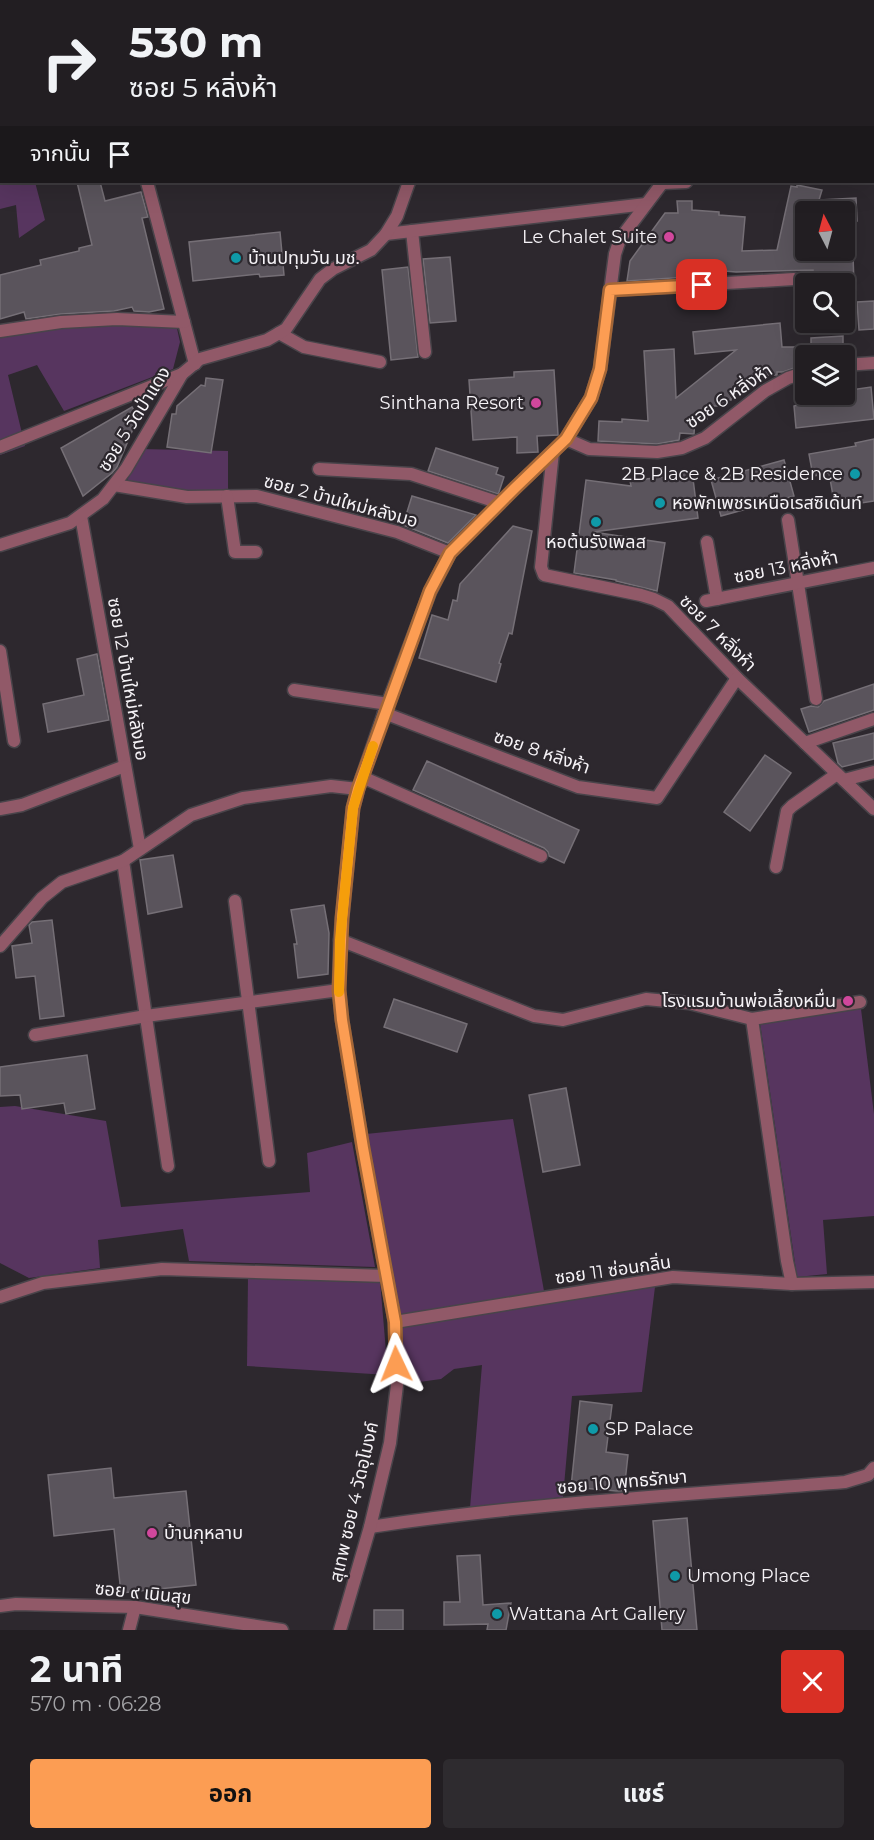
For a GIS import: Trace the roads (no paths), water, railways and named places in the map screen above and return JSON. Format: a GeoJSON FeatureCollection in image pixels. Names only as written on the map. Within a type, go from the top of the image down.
{"type":"FeatureCollection","features":[{"type":"Feature","properties":{"kind":"street"},"geometry":{"type":"LineString","coordinates":[[147,183],[195,364]]}},
{"type":"Feature","properties":{"kind":"street","name":"ซอย 5 วัดป่าแดง"},"geometry":{"type":"LineString","coordinates":[[0,545],[70,523],[103,499],[126,469],[182,374],[200,359],[267,340],[286,329],[320,279],[333,269],[371,250],[386,234],[397,216],[409,183]]}},
{"type":"Feature","properties":{"kind":"street","name":"สุเทพ ซอย 4 วัดอุโมงค์"},"geometry":{"type":"LineString","coordinates":[[340,1630],[370,1527],[390,1443],[397,1385],[395,1322],[342,1020],[339,990],[340,940],[353,808],[386,708],[430,591],[450,553],[566,439],[591,398],[600,369],[615,254],[620,239],[662,183]]}},
{"type":"Feature","properties":{"kind":"street"},"geometry":{"type":"LineString","coordinates":[[386,234],[646,204]]}},
{"type":"Feature","properties":{"kind":"street"},"geometry":{"type":"LineString","coordinates":[[412,231],[425,352]]}},
{"type":"Feature","properties":{"kind":"street"},"geometry":{"type":"LineString","coordinates":[[610,290],[794,279]]}},
{"type":"Feature","properties":{"kind":"street"},"geometry":{"type":"LineString","coordinates":[[0,331],[61,322],[105,319],[184,322]]}},
{"type":"Feature","properties":{"kind":"street"},"geometry":{"type":"LineString","coordinates":[[279,333],[304,346],[380,362]]}},
{"type":"Feature","properties":{"kind":"street"},"geometry":{"type":"LineString","coordinates":[[855,365],[874,363]]}},
{"type":"Feature","properties":{"kind":"street"},"geometry":{"type":"LineString","coordinates":[[0,447],[182,374]]}},
{"type":"Feature","properties":{"kind":"street","name":"ซอย 6 หลิ่งห้า"},"geometry":{"type":"LineString","coordinates":[[566,439],[589,449],[657,452],[682,448],[705,438],[765,391],[795,376]]}},
{"type":"Feature","properties":{"kind":"street","name":"ซอย 7 หลิ่งห้า"},"geometry":{"type":"LineString","coordinates":[[553,452],[541,567],[544,575],[654,599],[668,606],[737,678],[874,809]]}},
{"type":"Feature","properties":{"kind":"street"},"geometry":{"type":"LineString","coordinates":[[319,469],[411,474],[500,503]]}},
{"type":"Feature","properties":{"kind":"street","name":"ซอย 2 บ้านใหม่หลังมอ"},"geometry":{"type":"LineString","coordinates":[[114,485],[187,496],[257,496],[397,532],[450,553]]}},
{"type":"Feature","properties":{"kind":"street"},"geometry":{"type":"LineString","coordinates":[[227,496],[235,552],[256,552]]}},
{"type":"Feature","properties":{"kind":"street","name":"ซอย 12 บ้านใหม่หลังมอ"},"geometry":{"type":"LineString","coordinates":[[81,516],[140,849]]}},
{"type":"Feature","properties":{"kind":"street"},"geometry":{"type":"LineString","coordinates":[[788,520],[816,699]]}},
{"type":"Feature","properties":{"kind":"street","name":"ซอย 13 หลิ่งห้า"},"geometry":{"type":"LineString","coordinates":[[707,542],[711,600],[874,568]]}},
{"type":"Feature","properties":{"kind":"street"},"geometry":{"type":"LineString","coordinates":[[0,651],[14,741]]}},
{"type":"Feature","properties":{"kind":"street","name":"ซอย 8 หลิ่งห้า"},"geometry":{"type":"LineString","coordinates":[[386,708],[578,787],[657,798],[737,678]]}},
{"type":"Feature","properties":{"kind":"street"},"geometry":{"type":"LineString","coordinates":[[294,690],[386,708]]}},
{"type":"Feature","properties":{"kind":"street"},"geometry":{"type":"LineString","coordinates":[[805,743],[874,719]]}},
{"type":"Feature","properties":{"kind":"street"},"geometry":{"type":"LineString","coordinates":[[0,809],[22,805],[125,766]]}},
{"type":"Feature","properties":{"kind":"street"},"geometry":{"type":"LineString","coordinates":[[776,867],[787,811],[792,806],[840,777],[874,771]]}},
{"type":"Feature","properties":{"kind":"street"},"geometry":{"type":"LineString","coordinates":[[0,946],[42,898],[62,882],[123,861],[192,815],[243,798],[360,783],[541,856]]}},
{"type":"Feature","properties":{"kind":"street"},"geometry":{"type":"LineString","coordinates":[[123,861],[168,1166]]}},
{"type":"Feature","properties":{"kind":"street"},"geometry":{"type":"LineString","coordinates":[[235,901],[269,1161]]}},
{"type":"Feature","properties":{"kind":"street"},"geometry":{"type":"LineString","coordinates":[[340,940],[534,1016],[563,1020],[646,999],[689,1003],[752,1019],[860,1002]]}},
{"type":"Feature","properties":{"kind":"street"},"geometry":{"type":"LineString","coordinates":[[35,1035],[146,1016],[339,990]]}},
{"type":"Feature","properties":{"kind":"street"},"geometry":{"type":"LineString","coordinates":[[752,1019],[792,1284]]}},
{"type":"Feature","properties":{"kind":"street"},"geometry":{"type":"LineString","coordinates":[[0,1297],[43,1283],[162,1269],[386,1276]]}},
{"type":"Feature","properties":{"kind":"street","name":"ซอย 11 ซ่อนกลิ่น"},"geometry":{"type":"LineString","coordinates":[[395,1322],[673,1277],[792,1284],[874,1282]]}},
{"type":"Feature","properties":{"kind":"street","name":"ซอย 10 พุทธรักษา"},"geometry":{"type":"LineString","coordinates":[[370,1527],[566,1504],[846,1482],[868,1474],[874,1468]]}},
{"type":"Feature","properties":{"kind":"street","name":"ซอย ๙ เนินสุข"},"geometry":{"type":"LineString","coordinates":[[0,1606],[16,1604],[135,1606],[282,1630]]}},
{"type":"Feature","properties":{"kind":"street"},"geometry":{"type":"LineString","coordinates":[[129,1630],[135,1606]]}},
{"type":"Feature","properties":{"kind":"place","name":"Le Chalet Suite"},"geometry":{"type":"Point","coordinates":[669,237]}},
{"type":"Feature","properties":{"kind":"place","name":"บ้านปทุมวัน มช."},"geometry":{"type":"Point","coordinates":[236,258]}},
{"type":"Feature","properties":{"kind":"place","name":"Sinthana Resort"},"geometry":{"type":"Point","coordinates":[536,403]}},
{"type":"Feature","properties":{"kind":"place","name":"2B Place & 2B Residence"},"geometry":{"type":"Point","coordinates":[855,474]}},
{"type":"Feature","properties":{"kind":"place","name":"หอพักเพชรเหนือเรสซิเด้นท์"},"geometry":{"type":"Point","coordinates":[660,503]}},
{"type":"Feature","properties":{"kind":"place","name":"หอต้นรังเพลส"},"geometry":{"type":"Point","coordinates":[596,522]}},
{"type":"Feature","properties":{"kind":"place","name":"โรงแรมบ้านพ่อเลี้ยงหมื่น"},"geometry":{"type":"Point","coordinates":[848,1001]}},
{"type":"Feature","properties":{"kind":"place","name":"SP Palace"},"geometry":{"type":"Point","coordinates":[593,1429]}},
{"type":"Feature","properties":{"kind":"place","name":"บ้านกุหลาบ"},"geometry":{"type":"Point","coordinates":[152,1533]}},
{"type":"Feature","properties":{"kind":"place","name":"Umong Place"},"geometry":{"type":"Point","coordinates":[675,1576]}},
{"type":"Feature","properties":{"kind":"place","name":"Wattana Art Gallery"},"geometry":{"type":"Point","coordinates":[497,1614]}}]}
